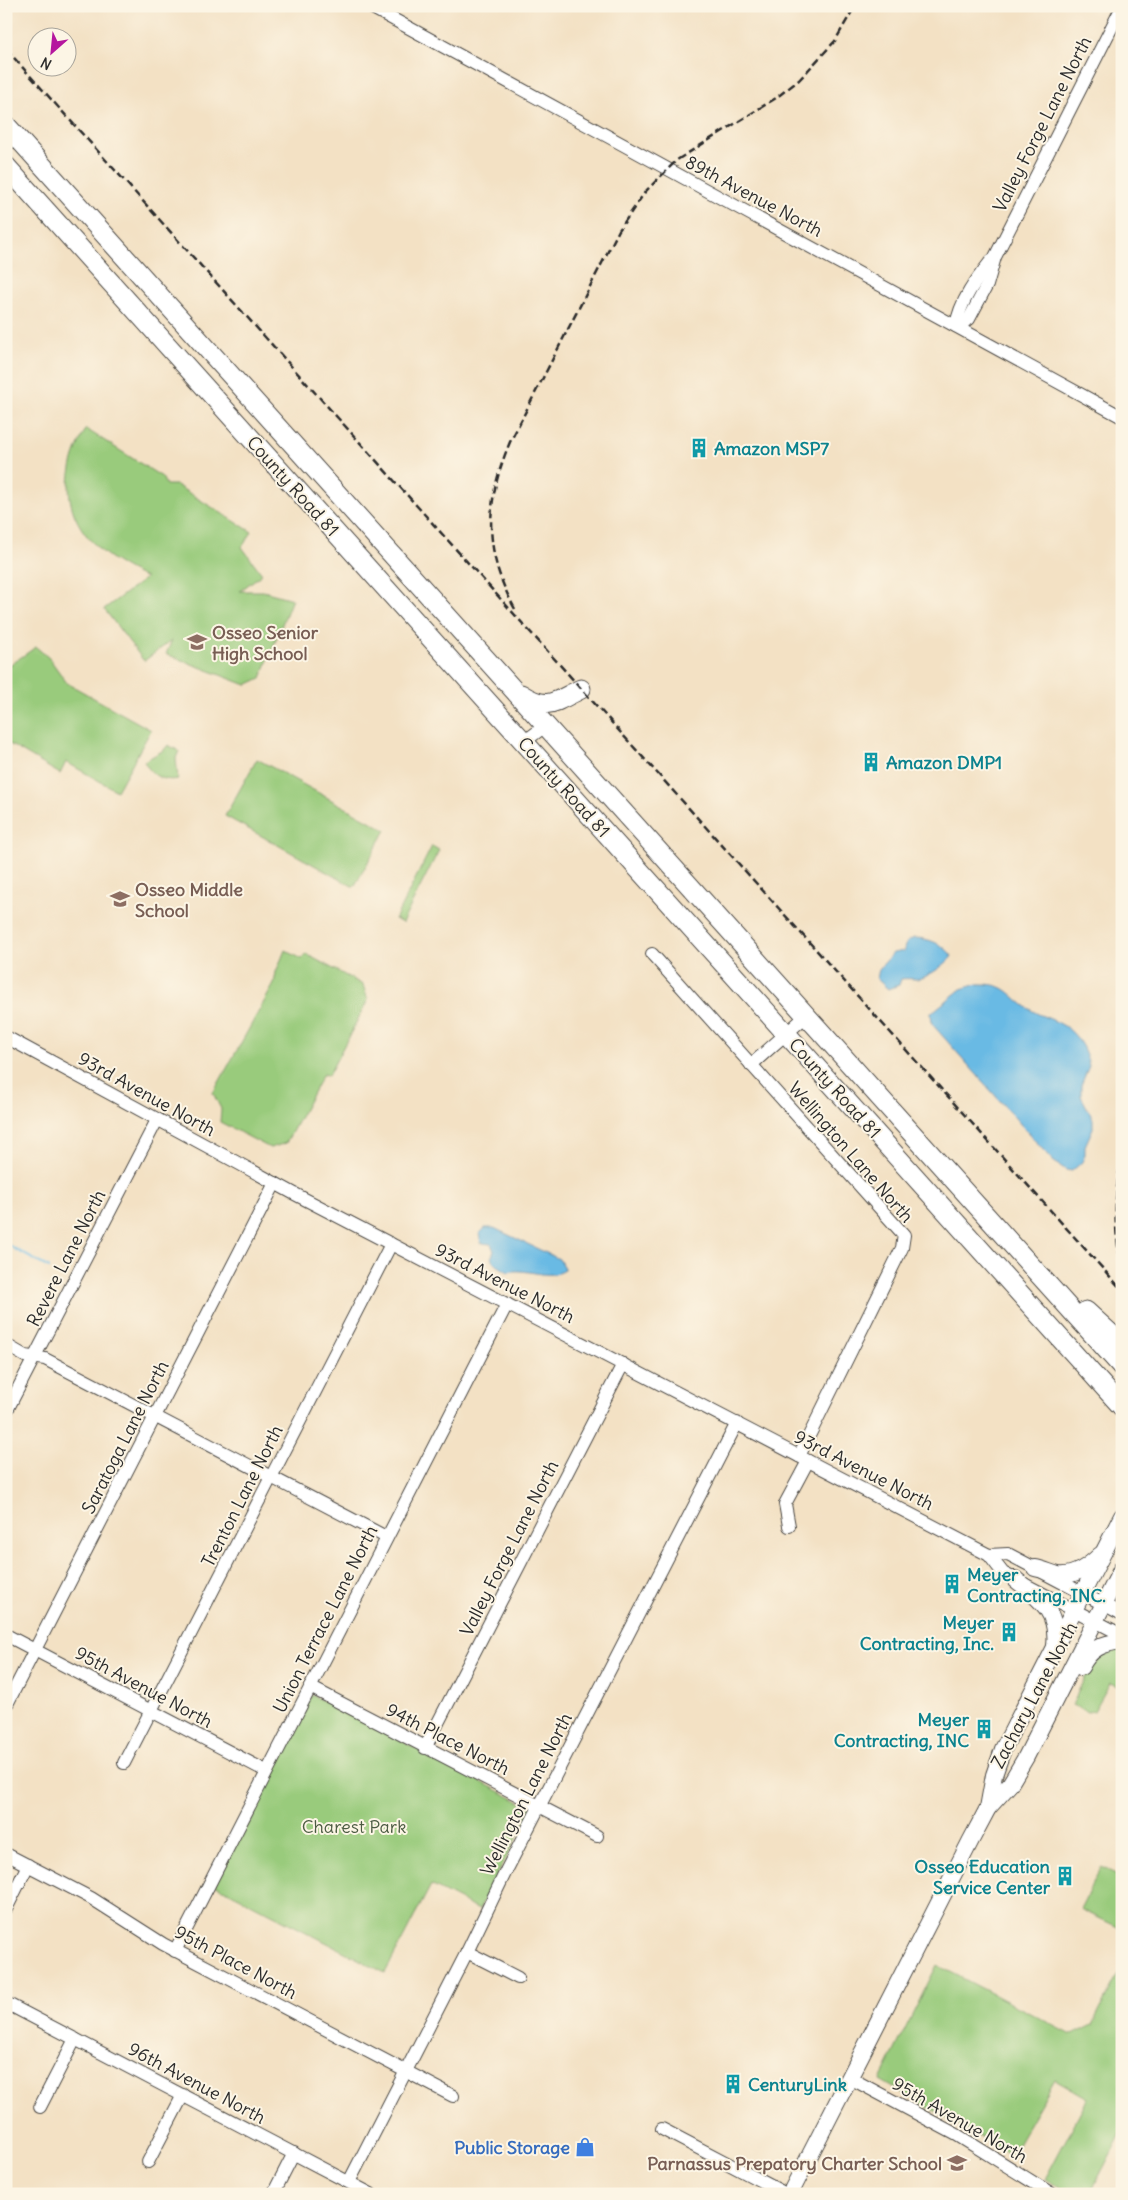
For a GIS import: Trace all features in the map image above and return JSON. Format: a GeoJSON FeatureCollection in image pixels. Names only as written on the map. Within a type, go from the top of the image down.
{"type":"FeatureCollection","features":[{"type":"Feature","properties":{"kind":"highway","name":"County Road 81"},"geometry":{"type":"LineString","coordinates":[[6,125],[1122,1367]]}},
{"type":"Feature","properties":{"kind":"highway","name":"County Road 81"},"geometry":{"type":"LineString","coordinates":[[6,166],[1122,1407]]}},
{"type":"Feature","properties":{"kind":"highway"},"geometry":{"type":"LineString","coordinates":[[512,688],[530,700],[550,705],[581,690],[576,699],[545,726]]}},
{"type":"Feature","properties":{"kind":"highway"},"geometry":{"type":"LineString","coordinates":[[1010,1243],[1068,1293],[1122,1344]]}},
{"type":"Feature","properties":{"kind":"highway"},"geometry":{"type":"LineString","coordinates":[[1055,1334],[1122,1417]]}},
{"type":"Feature","properties":{"kind":"main road","name":"Zachary Lane North"},"geometry":{"type":"LineString","coordinates":[[988,1808],[994,1775],[1003,1750],[1122,1516]]}},
{"type":"Feature","properties":{"kind":"main road"},"geometry":{"type":"LineString","coordinates":[[1035,1568],[1058,1574],[1076,1572],[1090,1564],[1106,1548]]}},
{"type":"Feature","properties":{"kind":"main road","name":"Zachary Lane North"},"geometry":{"type":"LineString","coordinates":[[790,2194],[988,1808],[1010,1784],[1041,1729],[1122,1568]]}},
{"type":"Feature","properties":{"kind":"main road"},"geometry":{"type":"LineString","coordinates":[[1015,1579],[1045,1605],[1052,1616],[1055,1627],[1054,1652]]}},
{"type":"Feature","properties":{"kind":"main road"},"geometry":{"type":"LineString","coordinates":[[1041,1729],[1056,1716],[1085,1659],[1098,1646],[1122,1641]]}},
{"type":"Feature","properties":{"kind":"street","name":"89th Avenue North"},"geometry":{"type":"LineString","coordinates":[[369,6],[1122,417]]}},
{"type":"Feature","properties":{"kind":"street","name":"Valley Forge Lane North"},"geometry":{"type":"LineString","coordinates":[[956,326],[958,313],[976,280],[995,257],[1122,7]]}},
{"type":"Feature","properties":{"kind":"street"},"geometry":{"type":"LineString","coordinates":[[524,742],[545,726]]}},
{"type":"Feature","properties":{"kind":"street","name":"Wellington Lane North"},"geometry":{"type":"LineString","coordinates":[[652,954],[904,1236],[902,1248],[803,1458]]}},
{"type":"Feature","properties":{"kind":"street"},"geometry":{"type":"LineString","coordinates":[[751,1065],[806,1016]]}},
{"type":"Feature","properties":{"kind":"street","name":"93rd Avenue North"},"geometry":{"type":"LineString","coordinates":[[6,1037],[275,1184],[990,1555],[1003,1573],[1122,1635]]}},
{"type":"Feature","properties":{"kind":"street","name":"Revere Lane North"},"geometry":{"type":"LineString","coordinates":[[6,1412],[157,1120]]}},
{"type":"Feature","properties":{"kind":"street","name":"Saratoga Lane North"},"geometry":{"type":"LineString","coordinates":[[6,1706],[275,1184]]}},
{"type":"Feature","properties":{"kind":"street","name":"Trenton Lane North"},"geometry":{"type":"LineString","coordinates":[[124,1763],[391,1244]]}},
{"type":"Feature","properties":{"kind":"street","name":"Union Terrace Lane North"},"geometry":{"type":"LineString","coordinates":[[175,1950],[507,1304]]}},
{"type":"Feature","properties":{"kind":"street"},"geometry":{"type":"LineString","coordinates":[[6,1346],[25,1356],[45,1359],[386,1538]]}},
{"type":"Feature","properties":{"kind":"street","name":"Valley Forge Lane North"},"geometry":{"type":"LineString","coordinates":[[425,1748],[623,1364]]}},
{"type":"Feature","properties":{"kind":"street","name":"Wellington Lane North"},"geometry":{"type":"LineString","coordinates":[[349,2182],[467,1952],[492,1898],[737,1423]]}},
{"type":"Feature","properties":{"kind":"street"},"geometry":{"type":"LineString","coordinates":[[789,1526],[785,1504],[803,1458]]}},
{"type":"Feature","properties":{"kind":"street","name":"93rd Avenue North"},"geometry":{"type":"LineString","coordinates":[[990,1555],[1008,1554],[1122,1614]]}},
{"type":"Feature","properties":{"kind":"street","name":"95th Avenue North"},"geometry":{"type":"LineString","coordinates":[[6,1635],[266,1770]]}},
{"type":"Feature","properties":{"kind":"street","name":"94th Place North"},"geometry":{"type":"LineString","coordinates":[[310,1687],[597,1836]]}},
{"type":"Feature","properties":{"kind":"street","name":"95th Place North"},"geometry":{"type":"LineString","coordinates":[[6,1854],[91,1898],[143,1932],[175,1950],[453,2096]]}},
{"type":"Feature","properties":{"kind":"street"},"geometry":{"type":"LineString","coordinates":[[6,1909],[28,1865]]}},
{"type":"Feature","properties":{"kind":"street"},"geometry":{"type":"LineString","coordinates":[[467,1952],[518,1978]]}},
{"type":"Feature","properties":{"kind":"street","name":"96th Avenue North"},"geometry":{"type":"LineString","coordinates":[[6,2003],[371,2194]]}},
{"type":"Feature","properties":{"kind":"street"},"geometry":{"type":"LineString","coordinates":[[40,2107],[75,2039]]}},
{"type":"Feature","properties":{"kind":"street","name":"95th Avenue North"},"geometry":{"type":"LineString","coordinates":[[850,2078],[957,2134],[1052,2194]]}},
{"type":"Feature","properties":{"kind":"street"},"geometry":{"type":"LineString","coordinates":[[148,2162],[183,2095]]}},
{"type":"Feature","properties":{"kind":"street"},"geometry":{"type":"LineString","coordinates":[[662,2129],[786,2194]]}},
{"type":"Feature","properties":{"kind":"street"},"geometry":{"type":"LineString","coordinates":[[273,2194],[294,2153]]}},
{"type":"Feature","properties":{"kind":"green space"},"geometry":{"type":"Polygon","coordinates":[[[86,429],[162,477],[166,485],[176,485],[252,532],[242,547],[262,574],[240,591],[263,591],[292,599],[261,678],[246,685],[166,654],[172,640],[144,661],[104,609],[146,578],[123,566],[103,552],[87,536],[76,519],[70,499],[70,478],[75,455],[86,429]]]}},
{"type":"Feature","properties":{"kind":"green space"},"geometry":{"type":"Polygon","coordinates":[[[36,647],[49,658],[67,683],[151,730],[117,791],[66,762],[60,774],[6,742],[6,672],[11,664],[36,647]]]}},
{"type":"Feature","properties":{"kind":"green space"},"geometry":{"type":"Polygon","coordinates":[[[168,745],[179,751],[176,758],[178,779],[162,778],[154,774],[144,761],[164,750],[168,745]]]}},
{"type":"Feature","properties":{"kind":"green space"},"geometry":{"type":"Polygon","coordinates":[[[257,759],[386,830],[354,887],[225,816],[257,759]]]}},
{"type":"Feature","properties":{"kind":"green space"},"geometry":{"type":"Polygon","coordinates":[[[432,846],[439,850],[402,923],[395,919],[432,846]]]}},
{"type":"Feature","properties":{"kind":"green space"},"geometry":{"type":"Polygon","coordinates":[[[285,950],[302,959],[306,954],[363,985],[368,1000],[328,1076],[323,1074],[286,1143],[270,1148],[220,1122],[221,1109],[213,1093],[274,984],[276,972],[285,950]]]}},
{"type":"Feature","properties":{"kind":"green space"},"geometry":{"type":"Polygon","coordinates":[[[1122,1650],[1122,1688],[1110,1683],[1094,1711],[1087,1712],[1072,1705],[1090,1669],[1096,1662],[1112,1651],[1122,1650]]]}},
{"type":"Feature","properties":{"kind":"green space","name":"Charest Park"},"geometry":{"type":"Polygon","coordinates":[[[312,1695],[532,1808],[479,1910],[431,1885],[385,1973],[214,1884],[312,1695]]]}},
{"type":"Feature","properties":{"kind":"green space"},"geometry":{"type":"Polygon","coordinates":[[[1101,1867],[1122,1877],[1122,1929],[1080,1909],[1101,1867]]]}},
{"type":"Feature","properties":{"kind":"green space"},"geometry":{"type":"Polygon","coordinates":[[[937,1965],[1072,2035],[1092,2025],[1122,1966],[1122,2132],[1090,2194],[1071,2194],[1045,2179],[1088,2098],[1055,2079],[1011,2155],[880,2080],[937,1965]]]}},
{"type":"Feature","properties":{"kind":"water"},"geometry":{"type":"Polygon","coordinates":[[[914,938],[925,939],[935,943],[945,948],[952,956],[942,966],[927,976],[918,979],[901,979],[899,985],[888,989],[877,979],[879,969],[893,953],[904,951],[907,943],[914,938]]]}},
{"type":"Feature","properties":{"kind":"water"},"geometry":{"type":"Polygon","coordinates":[[[977,984],[988,984],[1002,988],[1031,1010],[1065,1026],[1083,1047],[1089,1066],[1081,1085],[1081,1096],[1093,1119],[1093,1128],[1085,1146],[1085,1155],[1082,1162],[1072,1171],[1066,1170],[1053,1161],[932,1024],[931,1013],[961,989],[977,984]]]}},
{"type":"Feature","properties":{"kind":"water"},"geometry":{"type":"Polygon","coordinates":[[[485,1228],[494,1228],[559,1259],[565,1270],[551,1274],[522,1271],[508,1272],[497,1265],[491,1258],[494,1251],[491,1244],[481,1243],[479,1234],[485,1228]]]}},
{"type":"Feature","properties":{"kind":"waterway"},"geometry":{"type":"LineString","coordinates":[[6,1244],[49,1268]]}},
{"type":"Feature","properties":{"kind":"railway"},"geometry":{"type":"LineString","coordinates":[[515,609],[497,567],[493,546],[491,526],[496,485],[510,442],[619,230],[645,192],[677,160],[776,98],[799,80],[835,41],[855,6]]}},
{"type":"Feature","properties":{"kind":"railway"},"geometry":{"type":"LineString","coordinates":[[6,49],[1122,1290]]}},
{"type":"Feature","properties":{"kind":"railway"},"geometry":{"type":"LineString","coordinates":[[1122,1156],[1116,1198],[1117,1239],[1122,1267]]}},
{"type":"Feature","properties":{"kind":"place","name":"Amazon MSP7"},"geometry":{"type":"Point","coordinates":[699,448]}},
{"type":"Feature","properties":{"kind":"place","name":"Osseo Senior High School"},"geometry":{"type":"Point","coordinates":[197,642]}},
{"type":"Feature","properties":{"kind":"place","name":"Amazon DMP1"},"geometry":{"type":"Point","coordinates":[871,762]}},
{"type":"Feature","properties":{"kind":"place","name":"Osseo Middle School"},"geometry":{"type":"Point","coordinates":[120,899]}},
{"type":"Feature","properties":{"kind":"place","name":"Meyer Contracting, INC."},"geometry":{"type":"Point","coordinates":[952,1584]}},
{"type":"Feature","properties":{"kind":"place","name":"Meyer Contracting, Inc."},"geometry":{"type":"Point","coordinates":[1009,1632]}},
{"type":"Feature","properties":{"kind":"place","name":"Meyer Contracting, INC"},"geometry":{"type":"Point","coordinates":[984,1729]}},
{"type":"Feature","properties":{"kind":"place","name":"Osseo Education Service Center"},"geometry":{"type":"Point","coordinates":[1065,1876]}},
{"type":"Feature","properties":{"kind":"place","name":"CenturyLink"},"geometry":{"type":"Point","coordinates":[733,2084]}},
{"type":"Feature","properties":{"kind":"place","name":"Public Storage"},"geometry":{"type":"Point","coordinates":[585,2147]}},
{"type":"Feature","properties":{"kind":"place","name":"Parnassus Prepatory Charter School"},"geometry":{"type":"Point","coordinates":[957,2163]}}]}
